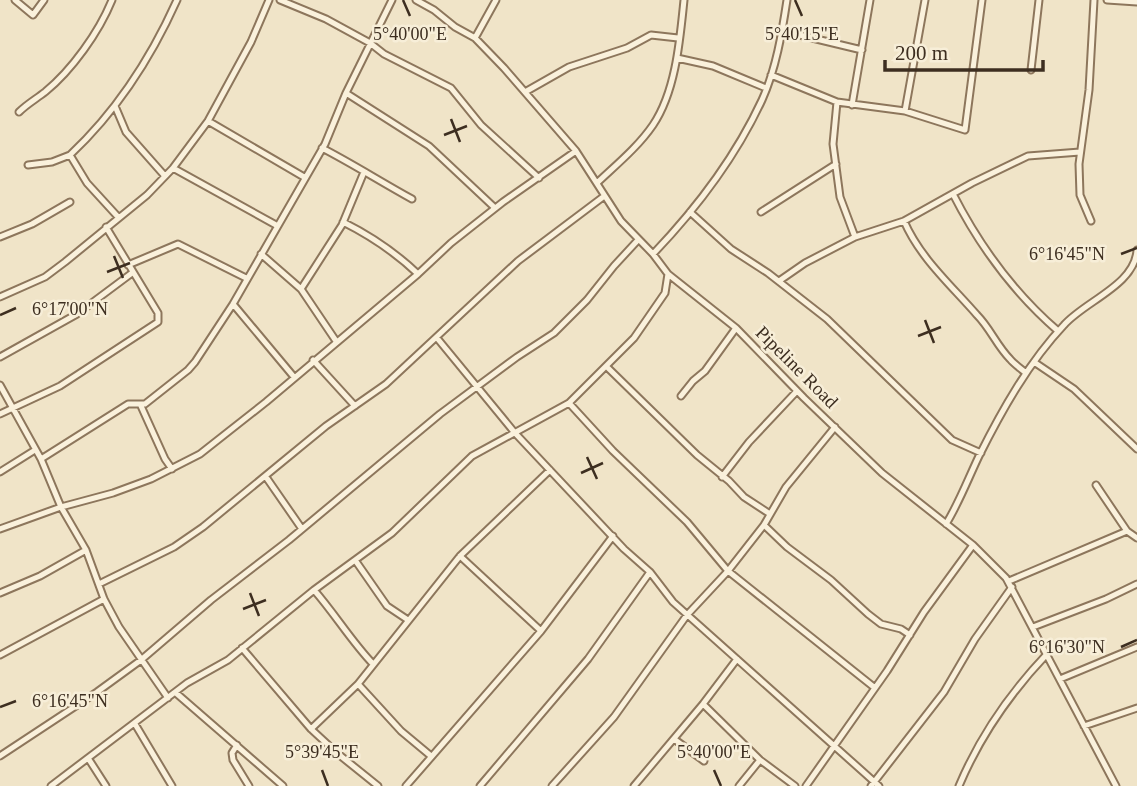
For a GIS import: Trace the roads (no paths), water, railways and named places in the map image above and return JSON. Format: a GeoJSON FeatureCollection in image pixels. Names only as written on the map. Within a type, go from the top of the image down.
{"type":"FeatureCollection","features":[{"type":"Feature","properties":{"kind":"street"},"geometry":{"type":"LineString","coordinates":[[15,0],[33,15],[44,0]]}},
{"type":"Feature","properties":{"kind":"street"},"geometry":{"type":"LineString","coordinates":[[19,111],[48,89],[77,57],[104,21],[112,0]]}},
{"type":"Feature","properties":{"kind":"street"},"geometry":{"type":"LineString","coordinates":[[28,165],[51,162],[70,155],[115,106],[159,40],[177,0]]}},
{"type":"Feature","properties":{"kind":"street"},"geometry":{"type":"LineString","coordinates":[[0,298],[45,277],[147,195],[173,168],[208,121],[251,42],[269,0]]}},
{"type":"Feature","properties":{"kind":"street"},"geometry":{"type":"LineString","coordinates":[[280,0],[326,19],[457,93],[481,125],[539,178]]}},
{"type":"Feature","properties":{"kind":"street"},"geometry":{"type":"LineString","coordinates":[[41,459],[128,404],[141,406],[188,370],[233,304],[322,148],[392,0]]}},
{"type":"Feature","properties":{"kind":"street","name":"Pipeline Road"},"geometry":{"type":"LineString","coordinates":[[416,0],[475,38],[525,92],[576,151],[603,197],[668,274],[736,328],[882,473],[973,545],[1010,584],[1116,786]]}},
{"type":"Feature","properties":{"kind":"street"},"geometry":{"type":"LineString","coordinates":[[434,10],[436,0]]}},
{"type":"Feature","properties":{"kind":"street"},"geometry":{"type":"LineString","coordinates":[[475,38],[496,0]]}},
{"type":"Feature","properties":{"kind":"street"},"geometry":{"type":"LineString","coordinates":[[597,183],[627,155],[654,124],[667,97],[677,58],[684,0]]}},
{"type":"Feature","properties":{"kind":"street"},"geometry":{"type":"LineString","coordinates":[[653,254],[690,212],[734,150],[771,75],[783,31],[787,0]]}},
{"type":"Feature","properties":{"kind":"street"},"geometry":{"type":"LineString","coordinates":[[852,105],[870,0]]}},
{"type":"Feature","properties":{"kind":"street"},"geometry":{"type":"LineString","coordinates":[[905,111],[925,0]]}},
{"type":"Feature","properties":{"kind":"street"},"geometry":{"type":"LineString","coordinates":[[771,75],[837,102],[905,111],[965,130],[982,0]]}},
{"type":"Feature","properties":{"kind":"street"},"geometry":{"type":"LineString","coordinates":[[1031,70],[1039,0]]}},
{"type":"Feature","properties":{"kind":"street"},"geometry":{"type":"LineString","coordinates":[[1091,221],[1080,195],[1080,152],[1089,90],[1094,0]]}},
{"type":"Feature","properties":{"kind":"street"},"geometry":{"type":"LineString","coordinates":[[1107,0],[1137,2]]}},
{"type":"Feature","properties":{"kind":"street"},"geometry":{"type":"LineString","coordinates":[[783,31],[862,50]]}},
{"type":"Feature","properties":{"kind":"street"},"geometry":{"type":"LineString","coordinates":[[525,92],[569,67],[627,48],[651,35],[678,38]]}},
{"type":"Feature","properties":{"kind":"street"},"geometry":{"type":"LineString","coordinates":[[677,58],[713,66],[766,88]]}},
{"type":"Feature","properties":{"kind":"street"},"geometry":{"type":"LineString","coordinates":[[346,93],[429,146],[495,208]]}},
{"type":"Feature","properties":{"kind":"street"},"geometry":{"type":"LineString","coordinates":[[837,102],[833,144],[835,164],[840,197],[855,237]]}},
{"type":"Feature","properties":{"kind":"street"},"geometry":{"type":"LineString","coordinates":[[115,106],[126,132],[164,175]]}},
{"type":"Feature","properties":{"kind":"street"},"geometry":{"type":"LineString","coordinates":[[208,121],[304,177]]}},
{"type":"Feature","properties":{"kind":"street"},"geometry":{"type":"LineString","coordinates":[[322,148],[412,199]]}},
{"type":"Feature","properties":{"kind":"street"},"geometry":{"type":"LineString","coordinates":[[0,529],[61,507],[113,493],[172,469],[200,453],[418,274],[451,243],[495,208],[576,151]]}},
{"type":"Feature","properties":{"kind":"street"},"geometry":{"type":"LineString","coordinates":[[779,281],[805,263],[855,237],[904,221],[1028,156],[1080,152]]}},
{"type":"Feature","properties":{"kind":"street"},"geometry":{"type":"LineString","coordinates":[[70,155],[87,183],[119,218]]}},
{"type":"Feature","properties":{"kind":"street"},"geometry":{"type":"LineString","coordinates":[[761,212],[835,164]]}},
{"type":"Feature","properties":{"kind":"street"},"geometry":{"type":"LineString","coordinates":[[173,168],[276,225]]}},
{"type":"Feature","properties":{"kind":"street"},"geometry":{"type":"LineString","coordinates":[[301,289],[343,222],[364,173]]}},
{"type":"Feature","properties":{"kind":"street"},"geometry":{"type":"LineString","coordinates":[[953,194],[969,226],[989,255],[1040,316],[1058,331]]}},
{"type":"Feature","properties":{"kind":"street"},"geometry":{"type":"LineString","coordinates":[[99,584],[174,547],[203,527],[326,426],[386,384],[518,261],[603,197]]}},
{"type":"Feature","properties":{"kind":"street"},"geometry":{"type":"LineString","coordinates":[[0,237],[32,224],[70,202]]}},
{"type":"Feature","properties":{"kind":"street"},"geometry":{"type":"LineString","coordinates":[[690,212],[731,249],[779,281],[827,319],[952,440],[981,453]]}},
{"type":"Feature","properties":{"kind":"street"},"geometry":{"type":"LineString","coordinates":[[904,221],[919,250],[961,300],[978,315],[1009,359],[1026,373]]}},
{"type":"Feature","properties":{"kind":"street"},"geometry":{"type":"LineString","coordinates":[[343,222],[366,234],[402,259],[418,274]]}},
{"type":"Feature","properties":{"kind":"street"},"geometry":{"type":"LineString","coordinates":[[0,414],[60,386],[158,322],[158,313],[106,227]]}},
{"type":"Feature","properties":{"kind":"street"},"geometry":{"type":"LineString","coordinates":[[0,755],[141,660],[211,600],[478,385],[554,333],[587,300],[638,240]]}},
{"type":"Feature","properties":{"kind":"street"},"geometry":{"type":"LineString","coordinates":[[128,265],[178,244],[246,278]]}},
{"type":"Feature","properties":{"kind":"street"},"geometry":{"type":"LineString","coordinates":[[946,524],[981,453],[1026,373],[1058,331],[1087,304],[1126,275],[1136,263],[1137,250]]}},
{"type":"Feature","properties":{"kind":"street"},"geometry":{"type":"LineString","coordinates":[[261,254],[301,289],[336,341]]}},
{"type":"Feature","properties":{"kind":"street"},"geometry":{"type":"LineString","coordinates":[[0,357],[85,310],[132,273]]}},
{"type":"Feature","properties":{"kind":"street"},"geometry":{"type":"LineString","coordinates":[[51,786],[176,694],[187,683],[228,660],[314,590],[405,522],[472,456],[569,402],[607,368],[634,338],[665,293],[668,274]]}},
{"type":"Feature","properties":{"kind":"street"},"geometry":{"type":"LineString","coordinates":[[233,304],[294,377]]}},
{"type":"Feature","properties":{"kind":"street"},"geometry":{"type":"LineString","coordinates":[[681,396],[705,371],[736,328]]}},
{"type":"Feature","properties":{"kind":"street"},"geometry":{"type":"LineString","coordinates":[[437,338],[515,433],[624,549],[650,572],[662,590],[875,785],[944,692],[1010,584],[1127,531]]}},
{"type":"Feature","properties":{"kind":"street"},"geometry":{"type":"LineString","coordinates":[[313,360],[355,406]]}},
{"type":"Feature","properties":{"kind":"street"},"geometry":{"type":"LineString","coordinates":[[1034,362],[1074,389],[1137,449]]}},
{"type":"Feature","properties":{"kind":"street"},"geometry":{"type":"LineString","coordinates":[[607,368],[679,439],[744,497],[770,514]]}},
{"type":"Feature","properties":{"kind":"street"},"geometry":{"type":"LineString","coordinates":[[0,385],[41,459],[61,507],[86,550],[104,599],[118,627],[169,698]]}},
{"type":"Feature","properties":{"kind":"street"},"geometry":{"type":"LineString","coordinates":[[722,477],[749,442],[797,391]]}},
{"type":"Feature","properties":{"kind":"street"},"geometry":{"type":"LineString","coordinates":[[569,402],[613,451],[687,522],[728,570],[875,688]]}},
{"type":"Feature","properties":{"kind":"street"},"geometry":{"type":"LineString","coordinates":[[141,406],[172,469]]}},
{"type":"Feature","properties":{"kind":"street"},"geometry":{"type":"LineString","coordinates":[[552,786],[614,716],[687,614],[728,570],[764,525],[786,487],[835,427]]}},
{"type":"Feature","properties":{"kind":"street"},"geometry":{"type":"LineString","coordinates":[[0,472],[35,450]]}},
{"type":"Feature","properties":{"kind":"street"},"geometry":{"type":"LineString","coordinates":[[311,729],[358,684],[460,556],[550,470]]}},
{"type":"Feature","properties":{"kind":"street"},"geometry":{"type":"LineString","coordinates":[[266,477],[302,529]]}},
{"type":"Feature","properties":{"kind":"street"},"geometry":{"type":"LineString","coordinates":[[1096,485],[1127,531],[1137,538]]}},
{"type":"Feature","properties":{"kind":"street"},"geometry":{"type":"LineString","coordinates":[[764,525],[881,624],[901,629],[910,635]]}},
{"type":"Feature","properties":{"kind":"street"},"geometry":{"type":"LineString","coordinates":[[406,786],[541,631],[613,536]]}},
{"type":"Feature","properties":{"kind":"street"},"geometry":{"type":"LineString","coordinates":[[806,786],[875,688],[942,585],[973,545]]}},
{"type":"Feature","properties":{"kind":"street"},"geometry":{"type":"LineString","coordinates":[[0,593],[40,576],[86,550]]}},
{"type":"Feature","properties":{"kind":"street"},"geometry":{"type":"LineString","coordinates":[[460,556],[541,631]]}},
{"type":"Feature","properties":{"kind":"street"},"geometry":{"type":"LineString","coordinates":[[355,560],[387,606],[408,620]]}},
{"type":"Feature","properties":{"kind":"street"},"geometry":{"type":"LineString","coordinates":[[480,786],[588,659],[650,572]]}},
{"type":"Feature","properties":{"kind":"street"},"geometry":{"type":"LineString","coordinates":[[1033,627],[1137,584]]}},
{"type":"Feature","properties":{"kind":"street"},"geometry":{"type":"LineString","coordinates":[[314,590],[355,645],[373,664]]}},
{"type":"Feature","properties":{"kind":"street"},"geometry":{"type":"LineString","coordinates":[[0,655],[104,599]]}},
{"type":"Feature","properties":{"kind":"street"},"geometry":{"type":"LineString","coordinates":[[1060,679],[1137,647]]}},
{"type":"Feature","properties":{"kind":"street"},"geometry":{"type":"LineString","coordinates":[[242,648],[311,729],[378,786]]}},
{"type":"Feature","properties":{"kind":"street"},"geometry":{"type":"LineString","coordinates":[[959,786],[971,758],[995,718],[1021,682],[1047,654]]}},
{"type":"Feature","properties":{"kind":"street"},"geometry":{"type":"LineString","coordinates":[[638,785],[737,659]]}},
{"type":"Feature","properties":{"kind":"street"},"geometry":{"type":"LineString","coordinates":[[358,684],[401,731],[430,756]]}},
{"type":"Feature","properties":{"kind":"street"},"geometry":{"type":"LineString","coordinates":[[176,694],[283,786]]}},
{"type":"Feature","properties":{"kind":"street"},"geometry":{"type":"LineString","coordinates":[[702,704],[760,760],[794,786]]}},
{"type":"Feature","properties":{"kind":"street"},"geometry":{"type":"LineString","coordinates":[[1084,726],[1137,708]]}},
{"type":"Feature","properties":{"kind":"street"},"geometry":{"type":"LineString","coordinates":[[135,724],[172,786]]}},
{"type":"Feature","properties":{"kind":"street"},"geometry":{"type":"LineString","coordinates":[[674,739],[704,761]]}},
{"type":"Feature","properties":{"kind":"street"},"geometry":{"type":"LineString","coordinates":[[237,745],[232,753],[233,760],[249,786]]}},
{"type":"Feature","properties":{"kind":"street"},"geometry":{"type":"LineString","coordinates":[[88,758],[106,786]]}},
{"type":"Feature","properties":{"kind":"street"},"geometry":{"type":"LineString","coordinates":[[739,786],[760,760]]}}]}
